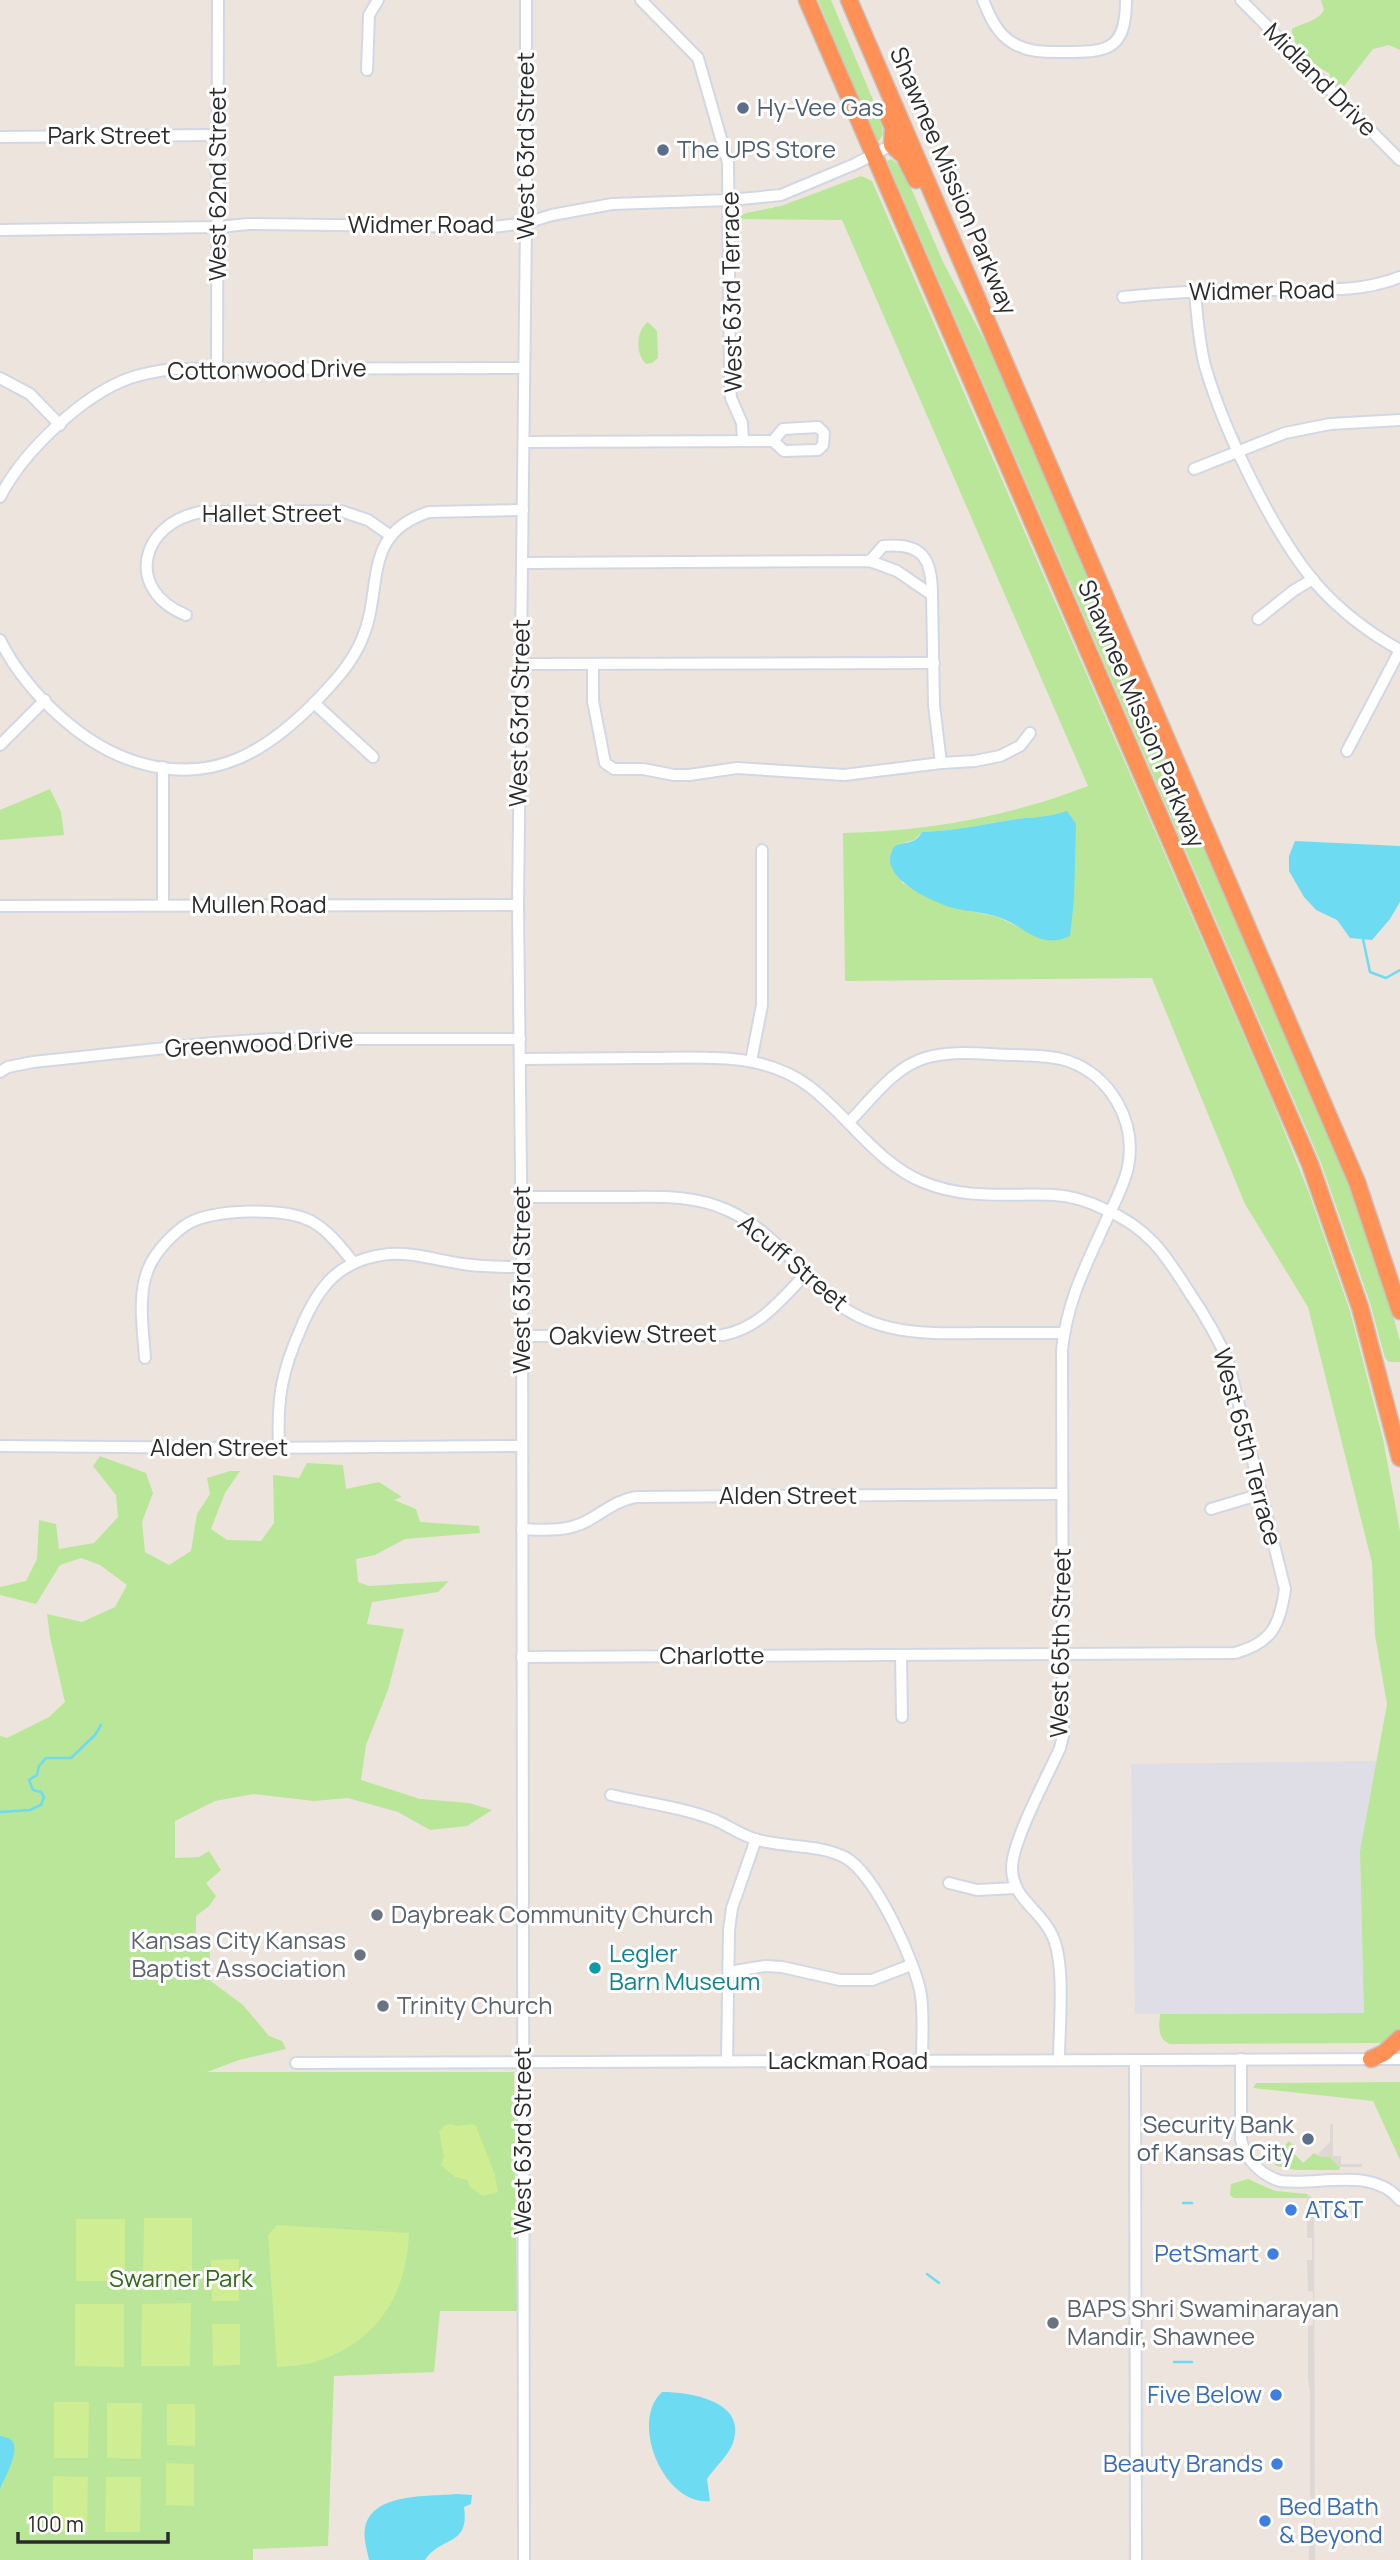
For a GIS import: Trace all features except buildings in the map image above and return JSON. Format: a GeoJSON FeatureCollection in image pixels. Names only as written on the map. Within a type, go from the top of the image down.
{"type":"FeatureCollection","features":[{"type":"Feature","properties":{"kind":"highway","name":"Shawnee Mission Parkway"},"geometry":{"type":"LineString","coordinates":[[807,0],[1310,1164],[1360,1307],[1400,1458]]}},
{"type":"Feature","properties":{"kind":"highway","name":"Shawnee Mission Parkway"},"geometry":{"type":"LineString","coordinates":[[850,2],[1357,1181],[1400,1311]]}},
{"type":"Feature","properties":{"kind":"highway"},"geometry":{"type":"LineString","coordinates":[[850,2],[872,79],[893,128],[892,145],[904,156],[926,203],[972,283]]}},
{"type":"Feature","properties":{"kind":"highway"},"geometry":{"type":"LineString","coordinates":[[1371,2059],[1384,2053],[1400,2038]]}},
{"type":"Feature","properties":{"kind":"street","name":"West 62nd Street"},"geometry":{"type":"LineString","coordinates":[[217,369],[218,0]]}},
{"type":"Feature","properties":{"kind":"street"},"geometry":{"type":"LineString","coordinates":[[367,70],[369,15],[378,0]]}},
{"type":"Feature","properties":{"kind":"street","name":"West 63rd Street"},"geometry":{"type":"LineString","coordinates":[[524,2560],[522,1197],[518,905],[526,0]]}},
{"type":"Feature","properties":{"kind":"street","name":"West 63rd Terrace"},"geometry":{"type":"LineString","coordinates":[[641,0],[698,58],[728,163],[730,385],[731,398],[742,423],[743,441]]}},
{"type":"Feature","properties":{"kind":"street"},"geometry":{"type":"LineString","coordinates":[[983,0],[1000,33],[1012,43],[1038,51],[1090,52],[1110,46],[1119,38],[1124,28],[1126,0]]}},
{"type":"Feature","properties":{"kind":"street","name":"Midland Drive"},"geometry":{"type":"LineString","coordinates":[[1241,0],[1400,160]]}},
{"type":"Feature","properties":{"kind":"street","name":"Park Street"},"geometry":{"type":"LineString","coordinates":[[0,137],[218,135]]}},
{"type":"Feature","properties":{"kind":"street","name":"Widmer Road"},"geometry":{"type":"LineString","coordinates":[[0,230],[218,227],[249,224],[492,227],[526,223],[552,215],[612,204],[730,200],[781,195],[892,145]]}},
{"type":"Feature","properties":{"kind":"street","name":"Widmer Road"},"geometry":{"type":"LineString","coordinates":[[1123,297],[1195,292],[1347,289],[1386,282],[1400,276]]}},
{"type":"Feature","properties":{"kind":"street"},"geometry":{"type":"LineString","coordinates":[[1195,292],[1199,338],[1205,366],[1239,451],[1278,526],[1313,579],[1345,612],[1368,631],[1400,650],[1347,751]]}},
{"type":"Feature","properties":{"kind":"street","name":"Cottonwood Drive"},"geometry":{"type":"LineString","coordinates":[[0,497],[20,466],[60,425],[90,399],[130,378],[172,369],[524,368]]}},
{"type":"Feature","properties":{"kind":"street"},"geometry":{"type":"LineString","coordinates":[[0,378],[30,394],[60,425]]}},
{"type":"Feature","properties":{"kind":"street"},"geometry":{"type":"LineString","coordinates":[[1194,469],[1285,432],[1310,427],[1400,420]]}},
{"type":"Feature","properties":{"kind":"street"},"geometry":{"type":"LineString","coordinates":[[524,442],[773,441]]}},
{"type":"Feature","properties":{"kind":"street"},"geometry":{"type":"LineString","coordinates":[[0,640],[18,670],[45,700],[70,724],[106,750],[127,760],[163,767],[197,768],[240,758],[282,735],[344,670],[363,637],[371,614],[381,550],[391,536],[415,516],[429,512],[523,510]]}},
{"type":"Feature","properties":{"kind":"street","name":"Hallet Street"},"geometry":{"type":"LineString","coordinates":[[186,615],[160,600],[151,587],[146,564],[153,541],[172,522],[187,514],[341,511],[368,520],[391,536]]}},
{"type":"Feature","properties":{"kind":"street"},"geometry":{"type":"LineString","coordinates":[[870,561],[883,546],[898,545],[924,556],[932,568],[934,705],[941,763]]}},
{"type":"Feature","properties":{"kind":"street"},"geometry":{"type":"LineString","coordinates":[[523,563],[870,561],[897,571],[932,595]]}},
{"type":"Feature","properties":{"kind":"street"},"geometry":{"type":"LineString","coordinates":[[1258,619],[1313,579]]}},
{"type":"Feature","properties":{"kind":"street"},"geometry":{"type":"LineString","coordinates":[[521,664],[934,663]]}},
{"type":"Feature","properties":{"kind":"street"},"geometry":{"type":"LineString","coordinates":[[593,664],[593,701],[597,724],[605,763],[614,769],[643,769],[674,775],[737,768],[844,775],[1000,756],[1020,746],[1030,733]]}},
{"type":"Feature","properties":{"kind":"street"},"geometry":{"type":"LineString","coordinates":[[0,745],[45,700]]}},
{"type":"Feature","properties":{"kind":"street"},"geometry":{"type":"LineString","coordinates":[[314,703],[373,757]]}},
{"type":"Feature","properties":{"kind":"street"},"geometry":{"type":"LineString","coordinates":[[163,767],[163,905]]}},
{"type":"Feature","properties":{"kind":"street"},"geometry":{"type":"LineString","coordinates":[[751,1061],[762,1005],[762,850]]}},
{"type":"Feature","properties":{"kind":"street","name":"Mullen Road"},"geometry":{"type":"LineString","coordinates":[[0,906],[518,905]]}},
{"type":"Feature","properties":{"kind":"street","name":"Greenwood Drive"},"geometry":{"type":"LineString","coordinates":[[0,1072],[8,1067],[33,1062],[249,1041],[520,1039]]}},
{"type":"Feature","properties":{"kind":"street"},"geometry":{"type":"LineString","coordinates":[[520,1059],[729,1058],[751,1061],[791,1075],[809,1086],[888,1160],[921,1181],[944,1190],[966,1194],[1075,1198],[1110,1211],[1123,1182],[1130,1152],[1127,1125],[1120,1107],[1110,1091],[1097,1078],[1083,1067],[1066,1060],[1033,1056],[953,1054],[922,1058],[899,1072],[849,1122]]}},
{"type":"Feature","properties":{"kind":"street","name":"Acuff Street"},"geometry":{"type":"LineString","coordinates":[[522,1197],[661,1197],[706,1202],[729,1210],[756,1226],[840,1306],[862,1319],[895,1330],[933,1334],[1064,1333]]}},
{"type":"Feature","properties":{"kind":"street","name":"West 65th Street"},"geometry":{"type":"LineString","coordinates":[[1016,1888],[1012,1871],[1014,1851],[1063,1736],[1064,1333],[1070,1303],[1110,1211]]}},
{"type":"Feature","properties":{"kind":"street","name":"West 65th Terrace"},"geometry":{"type":"LineString","coordinates":[[1110,1211],[1130,1221],[1159,1246],[1218,1338],[1231,1373],[1285,1589],[1281,1614],[1273,1631],[1262,1641]]}},
{"type":"Feature","properties":{"kind":"street"},"geometry":{"type":"LineString","coordinates":[[145,1358],[142,1304],[143,1286],[149,1266],[172,1237],[188,1223],[222,1214],[273,1212],[296,1215],[324,1230],[336,1240],[353,1262]]}},
{"type":"Feature","properties":{"kind":"street"},"geometry":{"type":"LineString","coordinates":[[279,1448],[279,1404],[286,1362],[317,1295],[340,1270],[353,1262],[391,1254],[481,1267],[522,1268]]}},
{"type":"Feature","properties":{"kind":"street","name":"Oakview Street"},"geometry":{"type":"LineString","coordinates":[[522,1336],[723,1335],[738,1332],[764,1316],[806,1274]]}},
{"type":"Feature","properties":{"kind":"street","name":"Alden Street"},"geometry":{"type":"LineString","coordinates":[[0,1446],[522,1446]]}},
{"type":"Feature","properties":{"kind":"street","name":"Alden Street"},"geometry":{"type":"LineString","coordinates":[[522,1529],[559,1530],[572,1527],[610,1505],[636,1497],[1062,1494]]}},
{"type":"Feature","properties":{"kind":"street"},"geometry":{"type":"LineString","coordinates":[[1211,1509],[1261,1494]]}},
{"type":"Feature","properties":{"kind":"street","name":"Charlotte"},"geometry":{"type":"LineString","coordinates":[[522,1657],[1225,1654],[1251,1648],[1262,1641]]}},
{"type":"Feature","properties":{"kind":"street"},"geometry":{"type":"LineString","coordinates":[[901,1655],[902,1717]]}},
{"type":"Feature","properties":{"kind":"street"},"geometry":{"type":"LineString","coordinates":[[611,1795],[716,1820],[756,1839],[822,1850],[856,1865],[874,1885],[918,1979],[922,2060]]}},
{"type":"Feature","properties":{"kind":"street"},"geometry":{"type":"LineString","coordinates":[[727,2061],[729,1930],[732,1908],[756,1839]]}},
{"type":"Feature","properties":{"kind":"street"},"geometry":{"type":"LineString","coordinates":[[949,1883],[977,1890],[1016,1888],[1020,1897],[1045,1924],[1057,1949],[1059,2059]]}},
{"type":"Feature","properties":{"kind":"street"},"geometry":{"type":"LineString","coordinates":[[729,1972],[765,1966],[782,1967],[840,1980],[872,1980],[911,1965]]}},
{"type":"Feature","properties":{"kind":"street"},"geometry":{"type":"LineString","coordinates":[[1241,2059],[1241,2140],[1243,2150],[1256,2166],[1280,2181],[1373,2182],[1392,2191],[1400,2200]]}},
{"type":"Feature","properties":{"kind":"street","name":"Lackman Road"},"geometry":{"type":"LineString","coordinates":[[296,2063],[1400,2059]]}},
{"type":"Feature","properties":{"kind":"street"},"geometry":{"type":"LineString","coordinates":[[1135,2060],[1136,2560]]}},
{"type":"Feature","properties":{"kind":"shaded area"},"geometry":{"type":"Polygon","coordinates":[[[1377,1761],[1360,1851],[1364,2013],[1135,2014],[1131,1764],[1377,1761]]]}},
{"type":"Feature","properties":{"kind":"shaded area"},"geometry":{"type":"Polygon","coordinates":[[[1330,2124],[1333,2124],[1333,2156],[1341,2156],[1341,2164],[1362,2164],[1362,2167],[1340,2167],[1330,2157],[1321,2157],[1318,2154],[1330,2142],[1330,2124]]]}},
{"type":"Feature","properties":{"kind":"shaded area"},"geometry":{"type":"Polygon","coordinates":[[[1307,2194],[1313,2198],[1314,2203],[1315,2560],[1309,2560],[1309,2543],[1314,2543],[1314,2514],[1310,2514],[1308,2378],[1308,2326],[1313,2325],[1313,2292],[1308,2291],[1307,2260],[1312,2260],[1312,2238],[1307,2238],[1307,2194]]]}},
{"type":"Feature","properties":{"kind":"green space"},"geometry":{"type":"Polygon","coordinates":[[[818,0],[831,0],[881,119],[883,134],[879,141],[876,140],[818,0]]]}},
{"type":"Feature","properties":{"kind":"green space"},"geometry":{"type":"Polygon","coordinates":[[[1321,0],[1400,0],[1400,50],[1389,45],[1373,49],[1341,90],[1332,83],[1329,73],[1305,55],[1293,36],[1292,29],[1321,14],[1324,10],[1321,0]]]}},
{"type":"Feature","properties":{"kind":"green space"},"geometry":{"type":"Polygon","coordinates":[[[891,159],[902,167],[943,262],[989,349],[1338,1155],[1388,1297],[1400,1341],[1400,1362],[1389,1362],[1385,1358],[1370,1303],[1321,1163],[887,161],[891,159]]]}},
{"type":"Feature","properties":{"kind":"green space"},"geometry":{"type":"Polygon","coordinates":[[[861,176],[872,181],[1271,1098],[1309,1193],[1350,1311],[1383,1439],[1400,1531],[1400,2028],[1381,2043],[1170,2044],[1161,2035],[1160,2014],[1364,2013],[1360,1851],[1387,1704],[1375,1635],[1372,1563],[1308,1307],[1245,1204],[1152,978],[845,981],[843,833],[936,826],[1029,806],[1088,786],[842,220],[736,219],[746,213],[781,206],[861,176]],[[1067,812],[922,832],[914,840],[899,844],[902,883],[951,907],[998,917],[1032,934],[1074,900],[1074,846],[1067,812]]]}},
{"type":"Feature","properties":{"kind":"green space"},"geometry":{"type":"Polygon","coordinates":[[[648,322],[657,331],[658,358],[646,364],[642,360],[638,342],[641,331],[648,322]]]}},
{"type":"Feature","properties":{"kind":"green space"},"geometry":{"type":"Polygon","coordinates":[[[50,789],[61,812],[64,835],[0,840],[0,810],[50,789]]]}},
{"type":"Feature","properties":{"kind":"green space","name":"Swarner Park"},"geometry":{"type":"Polygon","coordinates":[[[100,1456],[146,1473],[153,1493],[142,1522],[145,1552],[169,1565],[191,1551],[197,1514],[210,1494],[207,1478],[240,1471],[225,1493],[211,1529],[227,1540],[261,1541],[274,1523],[273,1475],[299,1478],[307,1463],[343,1465],[346,1489],[379,1482],[402,1497],[394,1500],[416,1509],[420,1522],[479,1526],[480,1533],[405,1539],[375,1555],[356,1559],[358,1582],[369,1586],[449,1581],[438,1592],[372,1602],[367,1624],[404,1629],[388,1690],[366,1745],[361,1780],[420,1799],[469,1803],[492,1810],[467,1826],[430,1830],[398,1812],[348,1798],[314,1801],[254,1794],[215,1801],[175,1821],[175,1858],[199,1857],[209,1851],[221,1870],[206,1883],[216,1896],[209,1906],[196,1916],[196,1934],[206,1939],[210,1953],[208,1979],[243,2005],[269,2036],[282,2041],[286,2049],[239,2060],[207,2072],[514,2072],[517,2311],[440,2311],[434,2372],[334,2376],[328,2546],[253,2549],[253,2560],[0,2560],[0,1736],[7,1738],[49,1717],[65,1702],[47,1614],[82,1622],[115,1607],[127,1585],[100,1565],[81,1558],[60,1565],[36,1604],[0,1595],[0,1587],[26,1581],[37,1559],[39,1520],[56,1524],[59,1549],[94,1543],[118,1517],[116,1495],[93,1466],[100,1456]]]}},
{"type":"Feature","properties":{"kind":"green space"},"geometry":{"type":"Polygon","coordinates":[[[1400,2082],[1400,2160],[1373,2101],[1253,2088],[1256,2083],[1400,2082]]]}},
{"type":"Feature","properties":{"kind":"green space"},"geometry":{"type":"Polygon","coordinates":[[[445,2125],[476,2126],[495,2175],[498,2192],[483,2196],[470,2187],[467,2180],[455,2177],[441,2165],[444,2157],[439,2131],[445,2125]]]}},
{"type":"Feature","properties":{"kind":"green space"},"geometry":{"type":"Polygon","coordinates":[[[1289,2141],[1293,2145],[1290,2149],[1303,2163],[1314,2153],[1321,2157],[1330,2157],[1340,2167],[1339,2170],[1296,2170],[1276,2166],[1275,2156],[1289,2141]]]}},
{"type":"Feature","properties":{"kind":"green space"},"geometry":{"type":"Polygon","coordinates":[[[1248,2179],[1275,2191],[1307,2194],[1307,2198],[1234,2198],[1230,2195],[1231,2184],[1248,2179]]]}},
{"type":"Feature","properties":{"kind":"green space","name":"Swarner Park"},"geometry":{"type":"Polygon","coordinates":[[[144,2218],[192,2218],[192,2281],[143,2280],[144,2218]]]}},
{"type":"Feature","properties":{"kind":"green space"},"geometry":{"type":"Polygon","coordinates":[[[76,2219],[125,2219],[125,2281],[76,2281],[76,2219]]]}},
{"type":"Feature","properties":{"kind":"green space"},"geometry":{"type":"Polygon","coordinates":[[[277,2225],[409,2233],[402,2277],[384,2314],[355,2343],[336,2354],[296,2366],[277,2367],[268,2235],[277,2225]]]}},
{"type":"Feature","properties":{"kind":"green space"},"geometry":{"type":"Polygon","coordinates":[[[239,2259],[239,2301],[212,2301],[211,2260],[239,2259]]]}},
{"type":"Feature","properties":{"kind":"green space"},"geometry":{"type":"Polygon","coordinates":[[[191,2303],[190,2366],[141,2366],[142,2304],[191,2303]]]}},
{"type":"Feature","properties":{"kind":"green space"},"geometry":{"type":"Polygon","coordinates":[[[75,2304],[124,2304],[124,2367],[75,2366],[75,2304]]]}},
{"type":"Feature","properties":{"kind":"green space"},"geometry":{"type":"Polygon","coordinates":[[[212,2324],[240,2324],[240,2365],[213,2366],[212,2324]]]}},
{"type":"Feature","properties":{"kind":"green space"},"geometry":{"type":"Polygon","coordinates":[[[54,2402],[89,2402],[88,2458],[54,2458],[54,2402]]]}},
{"type":"Feature","properties":{"kind":"green space"},"geometry":{"type":"Polygon","coordinates":[[[107,2403],[142,2403],[141,2459],[107,2458],[107,2403]]]}},
{"type":"Feature","properties":{"kind":"green space"},"geometry":{"type":"Polygon","coordinates":[[[167,2404],[195,2404],[195,2446],[167,2445],[167,2404]]]}},
{"type":"Feature","properties":{"kind":"green space"},"geometry":{"type":"Polygon","coordinates":[[[166,2463],[194,2464],[194,2506],[166,2505],[166,2463]]]}},
{"type":"Feature","properties":{"kind":"green space"},"geometry":{"type":"Polygon","coordinates":[[[53,2476],[88,2477],[87,2532],[53,2531],[53,2476]]]}},
{"type":"Feature","properties":{"kind":"green space"},"geometry":{"type":"Polygon","coordinates":[[[106,2477],[141,2477],[140,2532],[105,2532],[106,2477]]]}},
{"type":"Feature","properties":{"kind":"water"},"geometry":{"type":"Polygon","coordinates":[[[1067,811],[1076,824],[1074,900],[1070,936],[1059,940],[1042,939],[1001,918],[953,908],[933,900],[900,879],[890,861],[896,846],[915,840],[922,832],[1048,816],[1067,811]]]}},
{"type":"Feature","properties":{"kind":"water"},"geometry":{"type":"Polygon","coordinates":[[[1295,841],[1400,846],[1400,902],[1372,940],[1350,938],[1337,920],[1316,910],[1304,897],[1289,871],[1289,856],[1295,841]]]}},
{"type":"Feature","properties":{"kind":"water"},"geometry":{"type":"Polygon","coordinates":[[[662,2392],[701,2397],[725,2408],[732,2417],[735,2429],[733,2443],[707,2479],[710,2501],[693,2499],[678,2490],[656,2460],[649,2422],[653,2406],[662,2392]]]}},
{"type":"Feature","properties":{"kind":"water"},"geometry":{"type":"Polygon","coordinates":[[[0,2436],[11,2440],[14,2450],[0,2489],[0,2436]]]}},
{"type":"Feature","properties":{"kind":"water"},"geometry":{"type":"Polygon","coordinates":[[[472,2495],[471,2504],[464,2507],[463,2529],[452,2540],[431,2552],[425,2560],[369,2560],[365,2528],[370,2516],[378,2508],[403,2499],[472,2495]]]}},
{"type":"Feature","properties":{"kind":"waterway"},"geometry":{"type":"LineString","coordinates":[[1363,939],[1370,972],[1386,978],[1400,970]]}},
{"type":"Feature","properties":{"kind":"waterway"},"geometry":{"type":"LineString","coordinates":[[0,1812],[30,1810],[41,1805],[44,1797],[41,1792],[33,1790],[29,1780],[37,1775],[39,1766],[46,1758],[71,1758],[95,1735],[101,1725]]}},
{"type":"Feature","properties":{"kind":"waterway"},"geometry":{"type":"LineString","coordinates":[[1183,2203],[1192,2203]]}},
{"type":"Feature","properties":{"kind":"waterway"},"geometry":{"type":"LineString","coordinates":[[927,2274],[939,2283]]}},
{"type":"Feature","properties":{"kind":"waterway"},"geometry":{"type":"LineString","coordinates":[[1174,2362],[1192,2362]]}},
{"type":"Feature","properties":{"kind":"place","name":"Hy-Vee Gas"},"geometry":{"type":"Point","coordinates":[743,108]}},
{"type":"Feature","properties":{"kind":"place","name":"The UPS Store"},"geometry":{"type":"Point","coordinates":[663,150]}},
{"type":"Feature","properties":{"kind":"place","name":"Daybreak Community Church"},"geometry":{"type":"Point","coordinates":[377,1915]}},
{"type":"Feature","properties":{"kind":"place","name":"Kansas City Kansas Baptist Association"},"geometry":{"type":"Point","coordinates":[360,1955]}},
{"type":"Feature","properties":{"kind":"place","name":"Legler Barn Museum"},"geometry":{"type":"Point","coordinates":[595,1968]}},
{"type":"Feature","properties":{"kind":"place","name":"Trinity Church"},"geometry":{"type":"Point","coordinates":[383,2006]}},
{"type":"Feature","properties":{"kind":"place","name":"Security Bank of Kansas City"},"geometry":{"type":"Point","coordinates":[1308,2139]}},
{"type":"Feature","properties":{"kind":"place","name":"AT&T"},"geometry":{"type":"Point","coordinates":[1291,2210]}},
{"type":"Feature","properties":{"kind":"place","name":"PetSmart"},"geometry":{"type":"Point","coordinates":[1273,2254]}},
{"type":"Feature","properties":{"kind":"place","name":"BAPS Shri Swaminarayan Mandir, Shawnee"},"geometry":{"type":"Point","coordinates":[1053,2323]}},
{"type":"Feature","properties":{"kind":"place","name":"Five Below"},"geometry":{"type":"Point","coordinates":[1276,2395]}},
{"type":"Feature","properties":{"kind":"place","name":"Beauty Brands"},"geometry":{"type":"Point","coordinates":[1277,2464]}},
{"type":"Feature","properties":{"kind":"place","name":"Bed Bath & Beyond"},"geometry":{"type":"Point","coordinates":[1265,2521]}}]}
